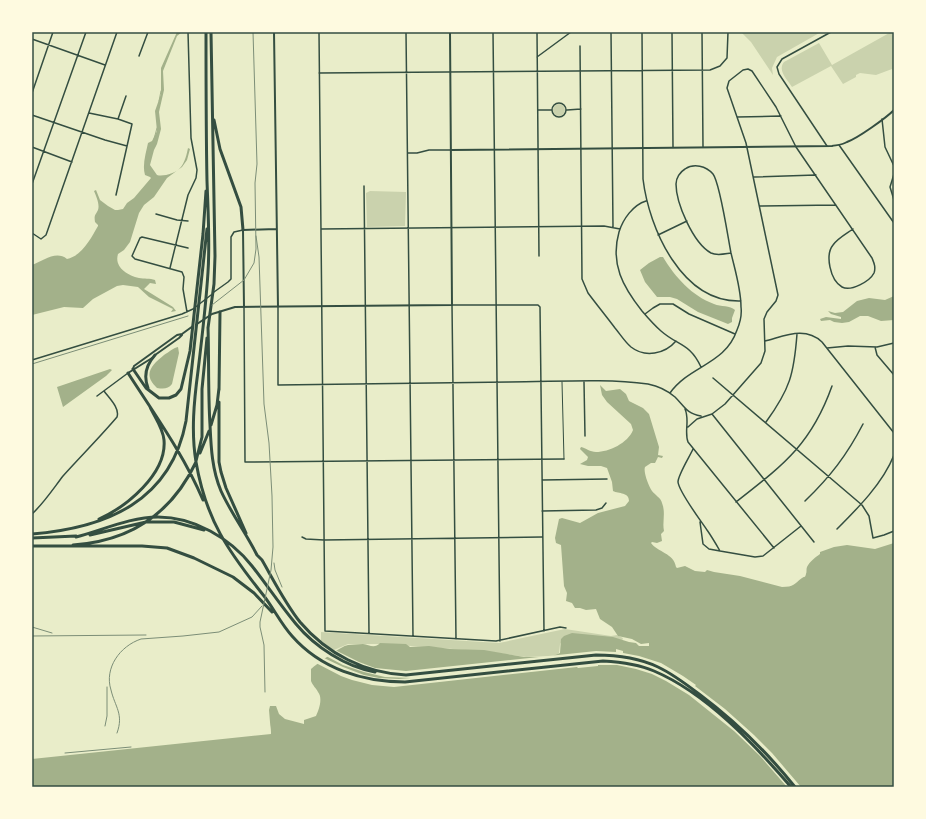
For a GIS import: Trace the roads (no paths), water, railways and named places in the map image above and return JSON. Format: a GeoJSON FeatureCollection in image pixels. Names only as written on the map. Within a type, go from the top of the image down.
{"type":"FeatureCollection","features":[{"type":"Feature","properties":{"kind":"highway"},"geometry":{"type":"LineString","coordinates":[[206,32],[209,258],[194,409],[194,442],[198,474],[208,511]]}},
{"type":"Feature","properties":{"kind":"highway"},"geometry":{"type":"LineString","coordinates":[[195,465],[202,437],[203,373],[214,284],[215,228],[211,32]]}},
{"type":"Feature","properties":{"kind":"highway"},"geometry":{"type":"LineString","coordinates":[[212,110],[220,149],[241,207],[243,230]]}},
{"type":"Feature","properties":{"kind":"highway"},"geometry":{"type":"LineString","coordinates":[[133,369],[148,390],[157,397],[164,399],[173,396],[181,389],[191,339],[207,182]]}},
{"type":"Feature","properties":{"kind":"highway"},"geometry":{"type":"LineString","coordinates":[[32,534],[78,527],[108,518],[132,505],[152,489],[168,470],[184,433],[196,336],[208,217]]}},
{"type":"Feature","properties":{"kind":"highway"},"geometry":{"type":"LineString","coordinates":[[220,312],[219,462],[223,480],[251,543]]}},
{"type":"Feature","properties":{"kind":"highway"},"geometry":{"type":"LineString","coordinates":[[208,327],[211,447],[215,473],[220,490],[235,518],[292,612],[316,638],[333,652],[349,661],[385,673]]}},
{"type":"Feature","properties":{"kind":"highway"},"geometry":{"type":"LineString","coordinates":[[148,390],[145,381],[146,370],[149,362],[155,355]]}},
{"type":"Feature","properties":{"kind":"highway"},"geometry":{"type":"LineString","coordinates":[[128,373],[167,431],[194,478],[208,511],[227,547],[267,600],[281,622]]}},
{"type":"Feature","properties":{"kind":"highway"},"geometry":{"type":"LineString","coordinates":[[55,546],[99,542],[122,535],[150,518],[172,499],[187,480],[204,445],[215,414],[219,388]]}},
{"type":"Feature","properties":{"kind":"highway"},"geometry":{"type":"LineString","coordinates":[[78,527],[108,515],[124,505],[140,491],[156,469],[162,455],[164,440],[161,429],[150,407]]}},
{"type":"Feature","properties":{"kind":"highway"},"geometry":{"type":"LineString","coordinates":[[76,536],[145,518],[171,518],[195,524],[216,535],[234,547],[245,557],[296,624],[315,642],[335,656],[355,666],[374,672],[421,675],[596,655],[621,656],[637,660],[671,674],[707,700],[753,741],[795,787]]}},
{"type":"Feature","properties":{"kind":"highway"},"geometry":{"type":"LineString","coordinates":[[32,538],[94,534],[135,524],[166,521],[193,526],[216,535]]}},
{"type":"Feature","properties":{"kind":"highway"},"geometry":{"type":"LineString","coordinates":[[32,546],[152,546],[167,548],[185,554],[233,577],[259,597],[300,644],[322,661],[348,674],[380,681],[405,682],[603,661],[627,664],[653,671],[687,690],[727,721],[755,747],[791,787]]}},
{"type":"Feature","properties":{"kind":"street"},"geometry":{"type":"LineString","coordinates":[[32,93],[54,32]]}},
{"type":"Feature","properties":{"kind":"street"},"geometry":{"type":"LineString","coordinates":[[32,184],[86,32]]}},
{"type":"Feature","properties":{"kind":"street"},"geometry":{"type":"LineString","coordinates":[[32,233],[41,239],[45,237],[47,233],[117,32]]}},
{"type":"Feature","properties":{"kind":"street"},"geometry":{"type":"LineString","coordinates":[[139,56],[148,32]]}},
{"type":"Feature","properties":{"kind":"street"},"geometry":{"type":"LineString","coordinates":[[170,268],[188,196],[196,178],[197,170],[191,138],[188,32]]}},
{"type":"Feature","properties":{"kind":"street"},"geometry":{"type":"LineString","coordinates":[[274,32],[278,385],[584,381],[648,384],[662,388],[670,393],[691,414],[703,416]]}},
{"type":"Feature","properties":{"kind":"street"},"geometry":{"type":"LineString","coordinates":[[319,32],[325,631],[500,641],[560,627],[566,628]]}},
{"type":"Feature","properties":{"kind":"street"},"geometry":{"type":"LineString","coordinates":[[406,32],[413,636]]}},
{"type":"Feature","properties":{"kind":"street"},"geometry":{"type":"LineString","coordinates":[[450,32],[456,639]]}},
{"type":"Feature","properties":{"kind":"street"},"geometry":{"type":"LineString","coordinates":[[493,32],[500,641]]}},
{"type":"Feature","properties":{"kind":"street"},"geometry":{"type":"LineString","coordinates":[[537,32],[539,256]]}},
{"type":"Feature","properties":{"kind":"street"},"geometry":{"type":"LineString","coordinates":[[537,57],[571,32]]}},
{"type":"Feature","properties":{"kind":"street"},"geometry":{"type":"LineString","coordinates":[[611,32],[613,227]]}},
{"type":"Feature","properties":{"kind":"street"},"geometry":{"type":"LineString","coordinates":[[642,32],[643,179],[646,201],[658,235],[674,261],[698,287],[721,299],[732,301],[741,300]]}},
{"type":"Feature","properties":{"kind":"street"},"geometry":{"type":"LineString","coordinates":[[672,32],[672,147]]}},
{"type":"Feature","properties":{"kind":"street"},"geometry":{"type":"LineString","coordinates":[[702,32],[703,147]]}},
{"type":"Feature","properties":{"kind":"street"},"geometry":{"type":"LineString","coordinates":[[319,73],[710,70],[717,68],[726,61],[728,54],[728,32]]}},
{"type":"Feature","properties":{"kind":"street"},"geometry":{"type":"LineString","coordinates":[[827,146],[778,74],[777,67],[782,59],[831,32]]}},
{"type":"Feature","properties":{"kind":"street"},"geometry":{"type":"LineString","coordinates":[[32,39],[105,64]]}},
{"type":"Feature","properties":{"kind":"street"},"geometry":{"type":"LineString","coordinates":[[580,46],[582,279],[584,286],[625,341],[636,350],[645,353],[654,353],[666,349],[676,341]]}},
{"type":"Feature","properties":{"kind":"street"},"geometry":{"type":"LineString","coordinates":[[688,427],[697,419],[712,414],[734,395],[761,363],[764,355],[765,342],[764,319],[767,312],[776,301],[778,292],[747,147],[727,86],[729,81],[743,70],[746,69],[752,71],[770,98],[796,146],[872,258],[875,268],[874,273],[870,278],[854,287],[843,287],[838,283],[832,273],[830,252],[835,242],[852,230]]}},
{"type":"Feature","properties":{"kind":"street"},"geometry":{"type":"LineString","coordinates":[[118,119],[126,96]]}},
{"type":"Feature","properties":{"kind":"street"},"geometry":{"type":"LineString","coordinates":[[552,110],[554,105],[559,103],[565,105],[567,110]]}},
{"type":"Feature","properties":{"kind":"street"},"geometry":{"type":"LineString","coordinates":[[538,110],[552,110]]}},
{"type":"Feature","properties":{"kind":"street"},"geometry":{"type":"LineString","coordinates":[[552,110],[554,115],[560,117],[565,114],[567,110]]}},
{"type":"Feature","properties":{"kind":"street"},"geometry":{"type":"LineString","coordinates":[[567,110],[580,110]]}},
{"type":"Feature","properties":{"kind":"street"},"geometry":{"type":"LineString","coordinates":[[408,153],[417,153],[429,150],[839,145],[852,140],[894,110]]}},
{"type":"Feature","properties":{"kind":"street"},"geometry":{"type":"LineString","coordinates":[[88,113],[118,119],[132,124],[116,195]]}},
{"type":"Feature","properties":{"kind":"street"},"geometry":{"type":"LineString","coordinates":[[32,115],[127,146]]}},
{"type":"Feature","properties":{"kind":"street"},"geometry":{"type":"LineString","coordinates":[[737,117],[780,116]]}},
{"type":"Feature","properties":{"kind":"street"},"geometry":{"type":"LineString","coordinates":[[882,120],[885,147],[894,166]]}},
{"type":"Feature","properties":{"kind":"street"},"geometry":{"type":"LineString","coordinates":[[839,145],[894,223]]}},
{"type":"Feature","properties":{"kind":"street"},"geometry":{"type":"LineString","coordinates":[[32,147],[72,162]]}},
{"type":"Feature","properties":{"kind":"street"},"geometry":{"type":"LineString","coordinates":[[670,393],[683,378],[721,354],[726,349],[736,334],[741,315],[741,300],[716,180],[709,170],[700,166],[690,166],[683,170],[676,182],[680,201],[687,221],[699,241],[710,252],[721,255],[731,253]]}},
{"type":"Feature","properties":{"kind":"street"},"geometry":{"type":"LineString","coordinates":[[894,174],[890,187],[894,200]]}},
{"type":"Feature","properties":{"kind":"street"},"geometry":{"type":"LineString","coordinates":[[754,176],[816,175]]}},
{"type":"Feature","properties":{"kind":"street"},"geometry":{"type":"LineString","coordinates":[[364,186],[369,633]]}},
{"type":"Feature","properties":{"kind":"street"},"geometry":{"type":"LineString","coordinates":[[646,201],[632,209],[620,229],[616,247],[619,272],[628,291],[645,314],[660,330],[690,350],[701,367]]}},
{"type":"Feature","properties":{"kind":"street"},"geometry":{"type":"LineString","coordinates":[[760,206],[836,205]]}},
{"type":"Feature","properties":{"kind":"street"},"geometry":{"type":"LineString","coordinates":[[156,214],[188,221]]}},
{"type":"Feature","properties":{"kind":"street"},"geometry":{"type":"LineString","coordinates":[[890,218],[894,216]]}},
{"type":"Feature","properties":{"kind":"street"},"geometry":{"type":"LineString","coordinates":[[658,235],[687,221]]}},
{"type":"Feature","properties":{"kind":"street"},"geometry":{"type":"LineString","coordinates":[[321,229],[539,226],[613,227],[620,229]]}},
{"type":"Feature","properties":{"kind":"street"},"geometry":{"type":"LineString","coordinates":[[32,360],[186,312],[205,300],[231,278],[231,237],[234,232],[243,230],[276,229]]}},
{"type":"Feature","properties":{"kind":"street"},"geometry":{"type":"LineString","coordinates":[[243,230],[245,462],[564,459]]}},
{"type":"Feature","properties":{"kind":"street"},"geometry":{"type":"LineString","coordinates":[[186,312],[183,289],[184,274],[170,268],[132,257],[141,237],[188,248]]}},
{"type":"Feature","properties":{"kind":"street"},"geometry":{"type":"LineString","coordinates":[[645,314],[660,304],[673,304],[689,314],[736,334]]}},
{"type":"Feature","properties":{"kind":"street"},"geometry":{"type":"LineString","coordinates":[[133,369],[136,369],[205,318],[235,307],[539,305],[544,631]]}},
{"type":"Feature","properties":{"kind":"street"},"geometry":{"type":"LineString","coordinates":[[765,342],[797,333],[811,334],[826,348],[894,433]]}},
{"type":"Feature","properties":{"kind":"street"},"geometry":{"type":"LineString","coordinates":[[766,422],[781,400],[791,378],[794,365],[797,333]]}},
{"type":"Feature","properties":{"kind":"street"},"geometry":{"type":"LineString","coordinates":[[97,396],[133,369],[134,366],[177,335],[182,334]]}},
{"type":"Feature","properties":{"kind":"street"},"geometry":{"type":"LineString","coordinates":[[826,348],[848,346],[875,347],[894,343]]}},
{"type":"Feature","properties":{"kind":"street"},"geometry":{"type":"LineString","coordinates":[[875,347],[877,355],[894,375]]}},
{"type":"Feature","properties":{"kind":"street"},"geometry":{"type":"LineString","coordinates":[[713,378],[861,504],[869,516],[872,538],[894,531]]}},
{"type":"Feature","properties":{"kind":"street"},"geometry":{"type":"LineString","coordinates":[[584,381],[585,436]]}},
{"type":"Feature","properties":{"kind":"street"},"geometry":{"type":"LineString","coordinates":[[736,502],[764,480],[797,450],[815,425],[826,403],[832,386]]}},
{"type":"Feature","properties":{"kind":"street"},"geometry":{"type":"LineString","coordinates":[[32,514],[65,474],[117,417],[118,414],[116,409],[104,391]]}},
{"type":"Feature","properties":{"kind":"street"},"geometry":{"type":"LineString","coordinates":[[685,409],[688,419],[687,440],[774,548]]}},
{"type":"Feature","properties":{"kind":"street"},"geometry":{"type":"LineString","coordinates":[[712,414],[814,542]]}},
{"type":"Feature","properties":{"kind":"street"},"geometry":{"type":"LineString","coordinates":[[805,501],[829,477],[851,446],[863,424]]}},
{"type":"Feature","properties":{"kind":"street"},"geometry":{"type":"LineString","coordinates":[[694,449],[678,483],[720,551]]}},
{"type":"Feature","properties":{"kind":"street"},"geometry":{"type":"LineString","coordinates":[[837,529],[861,504],[884,473],[894,455]]}},
{"type":"Feature","properties":{"kind":"street"},"geometry":{"type":"LineString","coordinates":[[542,480],[607,480]]}},
{"type":"Feature","properties":{"kind":"street"},"geometry":{"type":"LineString","coordinates":[[542,510],[596,510],[602,508],[606,503]]}},
{"type":"Feature","properties":{"kind":"street"},"geometry":{"type":"LineString","coordinates":[[700,520],[703,544],[709,549],[758,557],[766,555],[801,526]]}},
{"type":"Feature","properties":{"kind":"street"},"geometry":{"type":"LineString","coordinates":[[302,537],[306,539],[324,540],[542,537]]}},
{"type":"Feature","properties":{"kind":"lane"},"geometry":{"type":"LineString","coordinates":[[562,382],[564,459]]}},
{"type":"Feature","properties":{"kind":"waterway"},"geometry":{"type":"LineString","coordinates":[[159,101],[161,91]]}},
{"type":"Feature","properties":{"kind":"waterway"},"geometry":{"type":"LineString","coordinates":[[154,139],[157,128]]}},
{"type":"Feature","properties":{"kind":"railway"},"geometry":{"type":"LineString","coordinates":[[212,305],[244,280],[254,263],[256,249],[255,183],[257,164],[253,32]]}},
{"type":"Feature","properties":{"kind":"railway"},"geometry":{"type":"LineString","coordinates":[[256,236],[259,257],[264,404],[269,443],[272,496],[273,547],[271,570],[260,622],[264,645],[265,692]]}},
{"type":"Feature","properties":{"kind":"railway"},"geometry":{"type":"LineString","coordinates":[[32,364],[188,316]]}},
{"type":"Feature","properties":{"kind":"railway"},"geometry":{"type":"LineString","coordinates":[[274,563],[275,570],[282,587]]}},
{"type":"Feature","properties":{"kind":"railway"},"geometry":{"type":"LineString","coordinates":[[117,733],[120,721],[109,682],[112,666],[120,652],[133,642],[141,639],[219,632],[252,617],[262,606]]}},
{"type":"Feature","properties":{"kind":"railway"},"geometry":{"type":"LineString","coordinates":[[32,627],[52,633]]}},
{"type":"Feature","properties":{"kind":"railway"},"geometry":{"type":"LineString","coordinates":[[32,636],[146,635]]}},
{"type":"Feature","properties":{"kind":"railway"},"geometry":{"type":"LineString","coordinates":[[105,726],[107,716],[107,687]]}},
{"type":"Feature","properties":{"kind":"railway"},"geometry":{"type":"LineString","coordinates":[[65,753],[131,747]]}}]}
